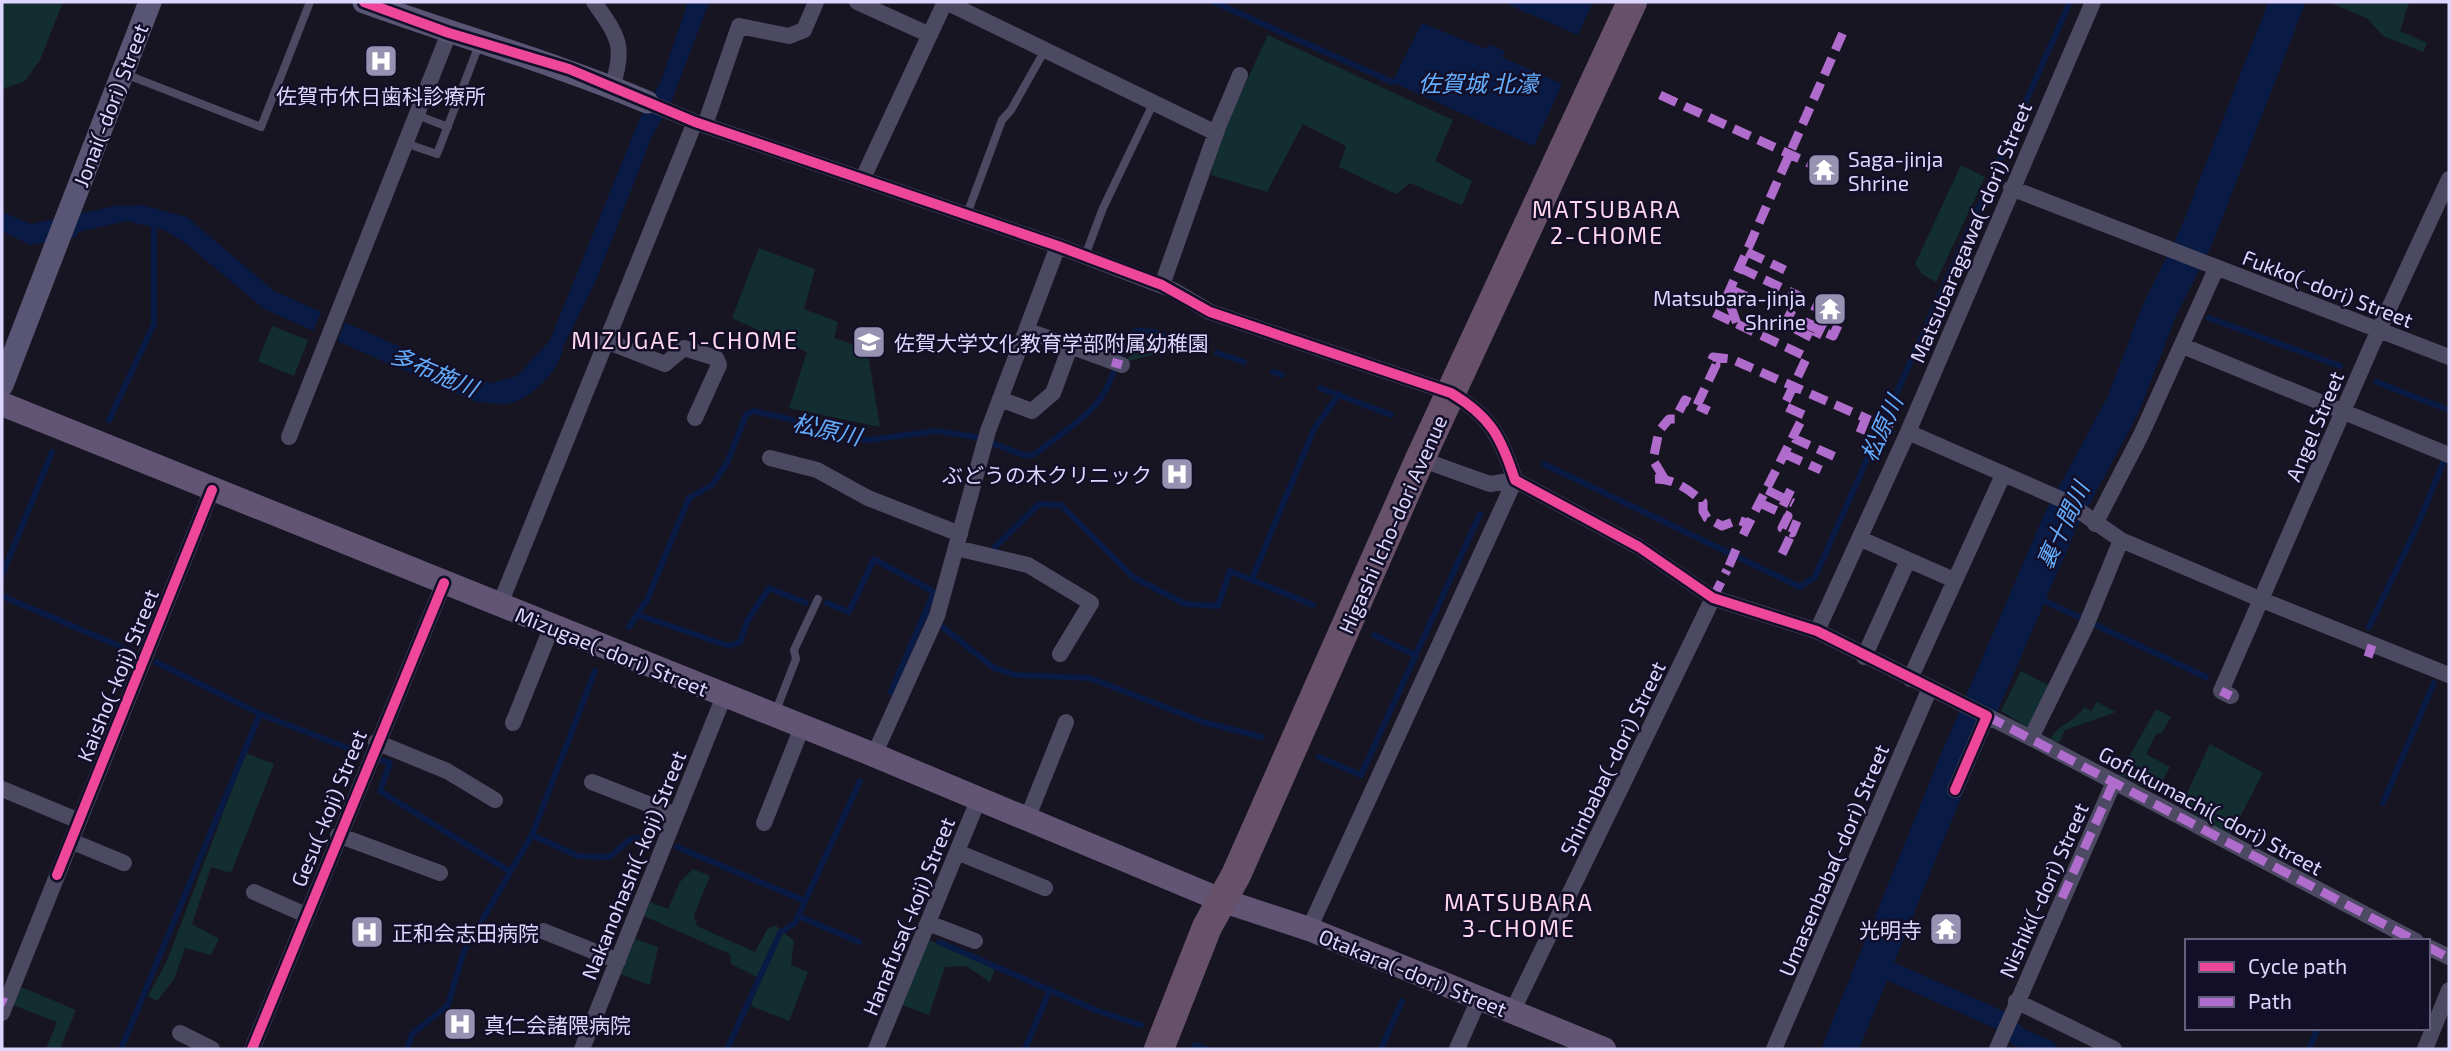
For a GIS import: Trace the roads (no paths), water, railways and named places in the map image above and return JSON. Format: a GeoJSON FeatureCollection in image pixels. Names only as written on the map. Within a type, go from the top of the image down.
{"type":"FeatureCollection","features":[{"type":"Feature","properties":{"kind":"highway","name":"Higashi Icho-dori Avenue"},"geometry":{"type":"LineString","coordinates":[[1159,1049],[1207,927],[1236,875],[1420,459],[1632,2]]}},
{"type":"Feature","properties":{"kind":"main road","name":"Mizugae(-dori) Street"},"geometry":{"type":"LineString","coordinates":[[2,404],[874,755],[1221,900]]}},
{"type":"Feature","properties":{"kind":"main road","name":"Otakara(-dori) Street"},"geometry":{"type":"LineString","coordinates":[[1221,900],[1309,929],[1604,1049]]}},
{"type":"Feature","properties":{"kind":"street","name":"Jonai(-dori) Street"},"geometry":{"type":"LineString","coordinates":[[2,385],[150,2]]}},
{"type":"Feature","properties":{"kind":"street"},"geometry":{"type":"LineString","coordinates":[[364,2],[449,33],[569,69],[700,124],[1058,246],[1162,285],[1210,312],[1451,393],[1477,408],[1501,438],[1515,480],[1309,929]]}},
{"type":"Feature","properties":{"kind":"street"},"geometry":{"type":"LineString","coordinates":[[500,604],[606,341],[700,124],[739,26],[789,36],[804,30],[816,2]]}},
{"type":"Feature","properties":{"kind":"street"},"geometry":{"type":"LineString","coordinates":[[857,2],[930,35]]}},
{"type":"Feature","properties":{"kind":"street"},"geometry":{"type":"LineString","coordinates":[[863,178],[945,2],[1216,133]]}},
{"type":"Feature","properties":{"kind":"street","name":"Matsubaragawa(-dori) Street"},"geometry":{"type":"LineString","coordinates":[[1817,631],[1908,432],[2011,188],[2013,170],[2093,2]]}},
{"type":"Feature","properties":{"kind":"street"},"geometry":{"type":"LineString","coordinates":[[601,5],[618,36],[621,61],[612,87]]}},
{"type":"Feature","properties":{"kind":"street"},"geometry":{"type":"LineString","coordinates":[[289,437],[449,33]]}},
{"type":"Feature","properties":{"kind":"street"},"geometry":{"type":"LineString","coordinates":[[1162,285],[1216,133],[1240,75]]}},
{"type":"Feature","properties":{"kind":"street","name":"Angel Street"},"geometry":{"type":"LineString","coordinates":[[2226,694],[2262,600],[2343,412],[2446,197],[2449,179]]}},
{"type":"Feature","properties":{"kind":"street","name":"Fukko(-dori) Street"},"geometry":{"type":"LineString","coordinates":[[2011,188],[2186,258],[2449,357]]}},
{"type":"Feature","properties":{"kind":"street"},"geometry":{"type":"LineString","coordinates":[[874,755],[934,622],[988,431],[1058,246]]}},
{"type":"Feature","properties":{"kind":"street"},"geometry":{"type":"LineString","coordinates":[[2095,524],[2183,346],[2216,269]]}},
{"type":"Feature","properties":{"kind":"street"},"geometry":{"type":"LineString","coordinates":[[1026,330],[1117,363]]}},
{"type":"Feature","properties":{"kind":"street"},"geometry":{"type":"LineString","coordinates":[[606,341],[665,364],[684,348],[716,358],[719,365],[695,418]]}},
{"type":"Feature","properties":{"kind":"street"},"geometry":{"type":"LineString","coordinates":[[1000,399],[1032,411],[1053,393],[1070,346]]}},
{"type":"Feature","properties":{"kind":"street"},"geometry":{"type":"LineString","coordinates":[[2183,346],[2445,454]]}},
{"type":"Feature","properties":{"kind":"street"},"geometry":{"type":"LineString","coordinates":[[1908,432],[2071,505],[2121,540],[2262,600],[2370,651],[2449,675]]}},
{"type":"Feature","properties":{"kind":"street"},"geometry":{"type":"LineString","coordinates":[[770,458],[817,470],[867,498],[958,541],[1028,565],[1091,603],[1060,654]]}},
{"type":"Feature","properties":{"kind":"street"},"geometry":{"type":"LineString","coordinates":[[1420,459],[1490,484],[1515,480]]}},
{"type":"Feature","properties":{"kind":"street"},"geometry":{"type":"LineString","coordinates":[[1910,678],[2003,475]]}},
{"type":"Feature","properties":{"kind":"street","name":"Gofukumachi(-dori) Street"},"geometry":{"type":"LineString","coordinates":[[1515,480],[1639,547],[1713,598],[1817,631],[1864,657],[1987,716],[2033,732],[2114,782],[2244,847],[2412,939]]}},
{"type":"Feature","properties":{"kind":"street","name":"Kaisho(-koji) Street"},"geometry":{"type":"LineString","coordinates":[[2,1013],[212,489]]}},
{"type":"Feature","properties":{"kind":"street"},"geometry":{"type":"LineString","coordinates":[[1861,539],[1954,580]]}},
{"type":"Feature","properties":{"kind":"street"},"geometry":{"type":"LineString","coordinates":[[2033,732],[2088,622],[2121,540]]}},
{"type":"Feature","properties":{"kind":"street"},"geometry":{"type":"LineString","coordinates":[[1864,657],[1908,560]]}},
{"type":"Feature","properties":{"kind":"street","name":"Gesu(-koji) Street"},"geometry":{"type":"LineString","coordinates":[[253,1049],[443,583]]}},
{"type":"Feature","properties":{"kind":"street","name":"Shinbaba(-dori) Street"},"geometry":{"type":"LineString","coordinates":[[1512,1012],[1713,598]]}},
{"type":"Feature","properties":{"kind":"street"},"geometry":{"type":"LineString","coordinates":[[513,723],[552,626]]}},
{"type":"Feature","properties":{"kind":"street","name":"Umasenbaba(-dori) Street"},"geometry":{"type":"LineString","coordinates":[[1774,1049],[1930,688]]}},
{"type":"Feature","properties":{"kind":"street","name":"Nakanohashi(-koji) Street"},"geometry":{"type":"LineString","coordinates":[[584,1049],[723,696]]}},
{"type":"Feature","properties":{"kind":"street"},"geometry":{"type":"LineString","coordinates":[[1955,790],[1987,716]]}},
{"type":"Feature","properties":{"kind":"street"},"geometry":{"type":"LineString","coordinates":[[1027,819],[1066,722]]}},
{"type":"Feature","properties":{"kind":"street"},"geometry":{"type":"LineString","coordinates":[[764,823],[802,727]]}},
{"type":"Feature","properties":{"kind":"street"},"geometry":{"type":"LineString","coordinates":[[376,742],[447,771],[495,800]]}},
{"type":"Feature","properties":{"kind":"street"},"geometry":{"type":"LineString","coordinates":[[592,782],[676,816]]}},
{"type":"Feature","properties":{"kind":"street","name":"Nishiki(-dori) Street"},"geometry":{"type":"LineString","coordinates":[[2000,1042],[2114,782]]}},
{"type":"Feature","properties":{"kind":"street"},"geometry":{"type":"LineString","coordinates":[[2,789],[79,821]]}},
{"type":"Feature","properties":{"kind":"street","name":"Hanafusa(-koji) Street"},"geometry":{"type":"LineString","coordinates":[[876,1049],[979,798]]}},
{"type":"Feature","properties":{"kind":"street"},"geometry":{"type":"LineString","coordinates":[[338,835],[440,873]]}},
{"type":"Feature","properties":{"kind":"street"},"geometry":{"type":"LineString","coordinates":[[71,841],[124,863]]}},
{"type":"Feature","properties":{"kind":"street"},"geometry":{"type":"LineString","coordinates":[[957,852],[1045,888]]}},
{"type":"Feature","properties":{"kind":"street"},"geometry":{"type":"LineString","coordinates":[[254,892],[306,915]]}},
{"type":"Feature","properties":{"kind":"street"},"geometry":{"type":"LineString","coordinates":[[928,923],[975,941]]}},
{"type":"Feature","properties":{"kind":"street"},"geometry":{"type":"LineString","coordinates":[[543,931],[618,961]]}},
{"type":"Feature","properties":{"kind":"street"},"geometry":{"type":"LineString","coordinates":[[2430,948],[2448,957]]}},
{"type":"Feature","properties":{"kind":"street"},"geometry":{"type":"LineString","coordinates":[[2425,1049],[2449,990]]}},
{"type":"Feature","properties":{"kind":"street"},"geometry":{"type":"LineString","coordinates":[[1457,1049],[1479,999]]}},
{"type":"Feature","properties":{"kind":"street"},"geometry":{"type":"LineString","coordinates":[[2013,1008],[2114,1049]]}},
{"type":"Feature","properties":{"kind":"street"},"geometry":{"type":"LineString","coordinates":[[180,1034],[212,1049]]}},
{"type":"Feature","properties":{"kind":"lane"},"geometry":{"type":"LineString","coordinates":[[122,74],[261,127],[310,2]]}},
{"type":"Feature","properties":{"kind":"lane"},"geometry":{"type":"LineString","coordinates":[[405,143],[437,154],[480,42]]}},
{"type":"Feature","properties":{"kind":"lane"},"geometry":{"type":"LineString","coordinates":[[967,215],[1002,120],[1011,110],[1045,50]]}},
{"type":"Feature","properties":{"kind":"lane"},"geometry":{"type":"LineString","coordinates":[[1085,256],[1103,208],[1153,104]]}},
{"type":"Feature","properties":{"kind":"lane"},"geometry":{"type":"LineString","coordinates":[[416,115],[447,127]]}},
{"type":"Feature","properties":{"kind":"lane"},"geometry":{"type":"LineString","coordinates":[[774,716],[796,659],[794,650],[818,599]]}},
{"type":"Feature","properties":{"kind":"water","name":"多布施川"},"geometry":{"type":"Polygon","coordinates":[[[688,2],[709,2],[672,100],[651,139],[597,278],[550,375],[533,391],[514,402],[476,402],[264,309],[184,242],[164,230],[127,221],[78,232],[76,237],[30,245],[2,231],[2,212],[31,224],[115,206],[142,205],[187,217],[274,291],[478,381],[491,383],[517,376],[550,340],[639,120],[661,81],[688,2]]]}},
{"type":"Feature","properties":{"kind":"water","name":"佐賀城 北濠"},"geometry":{"type":"Polygon","coordinates":[[[1510,2],[1593,2],[1578,35],[1509,5],[1510,2]]]}},
{"type":"Feature","properties":{"kind":"water","name":"佐賀城 北濠"},"geometry":{"type":"Polygon","coordinates":[[[1422,23],[1486,49],[1490,44],[1505,51],[1502,57],[1562,84],[1534,146],[1392,82],[1422,23]]]}},
{"type":"Feature","properties":{"kind":"waterway"},"geometry":{"type":"LineString","coordinates":[[1214,2],[1392,82]]}},
{"type":"Feature","properties":{"kind":"waterway","name":"松原川"},"geometry":{"type":"LineString","coordinates":[[1544,464],[1800,587],[1815,577],[2070,2]]}},
{"type":"Feature","properties":{"kind":"waterway","name":"裏十間川"},"geometry":{"type":"LineString","coordinates":[[1840,1049],[1957,761],[2060,522],[2123,405],[2160,309],[2197,235],[2287,2]]}},
{"type":"Feature","properties":{"kind":"waterway"},"geometry":{"type":"LineString","coordinates":[[109,420],[154,324],[154,222]]}},
{"type":"Feature","properties":{"kind":"waterway"},"geometry":{"type":"LineString","coordinates":[[2209,318],[2340,366]]}},
{"type":"Feature","properties":{"kind":"waterway","name":"松原川"},"geometry":{"type":"LineString","coordinates":[[629,627],[647,600],[689,498],[712,485],[727,463],[746,415],[753,411],[789,419],[837,436],[868,440],[936,431],[976,437],[1026,456],[1035,454],[1081,419],[1098,402],[1130,337],[1136,331],[1155,332],[1175,339]]}},
{"type":"Feature","properties":{"kind":"waterway"},"geometry":{"type":"LineString","coordinates":[[1217,353],[1244,362]]}},
{"type":"Feature","properties":{"kind":"waterway"},"geometry":{"type":"LineString","coordinates":[[1273,372],[1282,375]]}},
{"type":"Feature","properties":{"kind":"waterway"},"geometry":{"type":"LineString","coordinates":[[2376,382],[2449,410]]}},
{"type":"Feature","properties":{"kind":"waterway","name":"松原川"},"geometry":{"type":"LineString","coordinates":[[1320,388],[1391,415]]}},
{"type":"Feature","properties":{"kind":"waterway"},"geometry":{"type":"LineString","coordinates":[[1252,579],[1314,429],[1339,394]]}},
{"type":"Feature","properties":{"kind":"waterway"},"geometry":{"type":"LineString","coordinates":[[2,575],[52,452]]}},
{"type":"Feature","properties":{"kind":"waterway"},"geometry":{"type":"LineString","coordinates":[[2369,627],[2415,531],[2446,456]]}},
{"type":"Feature","properties":{"kind":"waterway"},"geometry":{"type":"LineString","coordinates":[[995,547],[1039,504],[1061,505],[1133,577],[1185,604],[1218,606],[1230,571],[1313,605]]}},
{"type":"Feature","properties":{"kind":"waterway"},"geometry":{"type":"LineString","coordinates":[[1319,757],[1361,775],[1480,514]]}},
{"type":"Feature","properties":{"kind":"waterway"},"geometry":{"type":"LineString","coordinates":[[827,603],[849,612],[874,559],[934,592],[925,613]]}},
{"type":"Feature","properties":{"kind":"waterway"},"geometry":{"type":"LineString","coordinates":[[638,615],[729,646],[740,642],[747,621],[769,588],[806,603]]}},
{"type":"Feature","properties":{"kind":"waterway"},"geometry":{"type":"LineString","coordinates":[[2030,594],[2206,677]]}},
{"type":"Feature","properties":{"kind":"waterway"},"geometry":{"type":"LineString","coordinates":[[2,596],[131,651]]}},
{"type":"Feature","properties":{"kind":"waterway"},"geometry":{"type":"LineString","coordinates":[[891,692],[925,613],[994,668],[1015,675],[1090,678],[1203,722],[1262,737]]}},
{"type":"Feature","properties":{"kind":"waterway"},"geometry":{"type":"LineString","coordinates":[[1374,635],[1415,655]]}},
{"type":"Feature","properties":{"kind":"waterway"},"geometry":{"type":"LineString","coordinates":[[156,662],[260,714],[355,751]]}},
{"type":"Feature","properties":{"kind":"waterway","name":"松原川"},"geometry":{"type":"LineString","coordinates":[[407,1049],[412,1034],[448,1005],[464,951],[532,835],[595,671]]}},
{"type":"Feature","properties":{"kind":"waterway"},"geometry":{"type":"LineString","coordinates":[[2383,803],[2434,683]]}},
{"type":"Feature","properties":{"kind":"waterway"},"geometry":{"type":"LineString","coordinates":[[121,1049],[260,714]]}},
{"type":"Feature","properties":{"kind":"waterway"},"geometry":{"type":"LineString","coordinates":[[381,760],[390,763],[380,791],[509,871]]}},
{"type":"Feature","properties":{"kind":"waterway"},"geometry":{"type":"LineString","coordinates":[[727,1049],[780,933],[795,923],[860,781]]}},
{"type":"Feature","properties":{"kind":"waterway"},"geometry":{"type":"LineString","coordinates":[[532,835],[578,856],[609,857],[631,839],[648,837]]}},
{"type":"Feature","properties":{"kind":"waterway"},"geometry":{"type":"LineString","coordinates":[[677,847],[805,901]]}},
{"type":"Feature","properties":{"kind":"waterway"},"geometry":{"type":"LineString","coordinates":[[798,916],[859,942]]}},
{"type":"Feature","properties":{"kind":"waterway"},"geometry":{"type":"LineString","coordinates":[[939,942],[1098,1011],[1141,1025]]}},
{"type":"Feature","properties":{"kind":"waterway"},"geometry":{"type":"LineString","coordinates":[[1874,964],[2002,1021],[2019,1037],[2047,1049]]}},
{"type":"Feature","properties":{"kind":"waterway"},"geometry":{"type":"LineString","coordinates":[[1025,1049],[1050,989]]}},
{"type":"Feature","properties":{"kind":"waterway"},"geometry":{"type":"LineString","coordinates":[[1381,1049],[1402,1001]]}},
{"type":"Feature","properties":{"kind":"waterway"},"geometry":{"type":"LineString","coordinates":[[2309,1049],[2317,1030]]}},
{"type":"Feature","properties":{"kind":"waterway"},"geometry":{"type":"LineString","coordinates":[[1195,1045],[1207,1049]]}},
{"type":"Feature","properties":{"kind":"place","name":"佐賀市休日歯科診療所"},"geometry":{"type":"Point","coordinates":[381,61]}},
{"type":"Feature","properties":{"kind":"place","name":"Saga-jinja Shrine"},"geometry":{"type":"Point","coordinates":[1824,170]}},
{"type":"Feature","properties":{"kind":"place","name":"Matsubara-jinja Shrine"},"geometry":{"type":"Point","coordinates":[1830,309]}},
{"type":"Feature","properties":{"kind":"place","name":"佐賀大学文化教育学部附属幼稚園"},"geometry":{"type":"Point","coordinates":[869,342]}},
{"type":"Feature","properties":{"kind":"place","name":"ぶどうの木クリニック"},"geometry":{"type":"Point","coordinates":[1177,474]}},
{"type":"Feature","properties":{"kind":"place","name":"光明寺"},"geometry":{"type":"Point","coordinates":[1946,929]}},
{"type":"Feature","properties":{"kind":"place","name":"正和会志田病院"},"geometry":{"type":"Point","coordinates":[367,932]}},
{"type":"Feature","properties":{"kind":"place","name":"真仁会諸隈病院"},"geometry":{"type":"Point","coordinates":[460,1024]}},
{"type":"Feature","properties":{"kind":"district","name":"MATSUBARA 2-CHOME"},"geometry":{"type":"Point","coordinates":[1607,222]}},
{"type":"Feature","properties":{"kind":"district","name":"MIZUGAE 1-CHOME"},"geometry":{"type":"Point","coordinates":[685,340]}},
{"type":"Feature","properties":{"kind":"district","name":"MATSUBARA 3-CHOME"},"geometry":{"type":"Point","coordinates":[1519,915]}}]}
